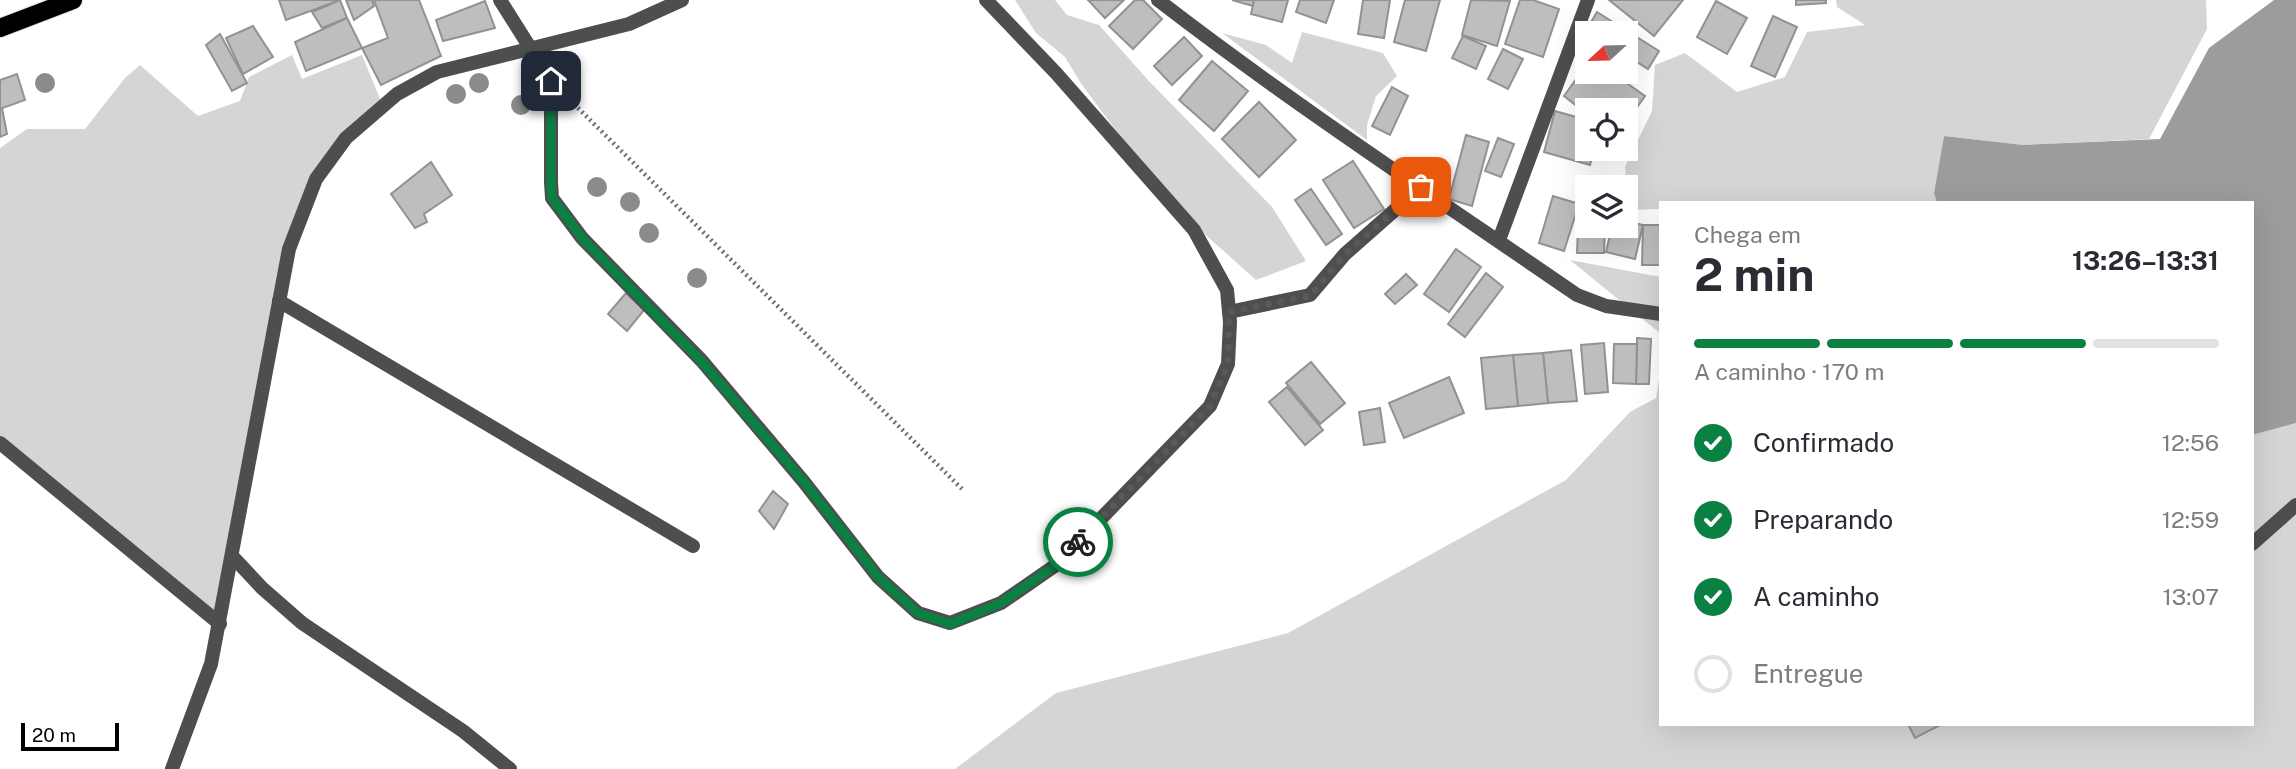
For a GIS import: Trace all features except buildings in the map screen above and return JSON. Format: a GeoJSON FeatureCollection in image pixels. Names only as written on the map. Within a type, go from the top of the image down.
{"type":"FeatureCollection","features":[{"type":"Feature","properties":{"kind":"main road"},"geometry":{"type":"LineString","coordinates":[[0,28],[73,0]]}},
{"type":"Feature","properties":{"kind":"street"},"geometry":{"type":"LineString","coordinates":[[500,0],[551,81],[552,198],[560,211],[582,238],[702,362],[804,482],[878,577],[918,613],[950,624],[1001,603],[1056,565],[1210,406],[1228,364],[1227,290],[1194,230],[1056,73],[986,0]]}},
{"type":"Feature","properties":{"kind":"street"},"geometry":{"type":"LineString","coordinates":[[172,769],[211,664],[289,249],[316,179],[346,138],[397,94],[437,72],[629,24],[682,0]]}},
{"type":"Feature","properties":{"kind":"street"},"geometry":{"type":"LineString","coordinates":[[1158,0],[1248,69],[1577,295],[1606,306],[1659,314]]}},
{"type":"Feature","properties":{"kind":"street"},"geometry":{"type":"LineString","coordinates":[[1499,240],[1588,0]]}},
{"type":"Feature","properties":{"kind":"street"},"geometry":{"type":"LineString","coordinates":[[1229,312],[1310,296],[1345,254],[1421,187]]}},
{"type":"Feature","properties":{"kind":"street"},"geometry":{"type":"LineString","coordinates":[[279,301],[693,546]]}},
{"type":"Feature","properties":{"kind":"street"},"geometry":{"type":"LineString","coordinates":[[0,443],[220,624]]}},
{"type":"Feature","properties":{"kind":"street"},"geometry":{"type":"LineString","coordinates":[[2254,542],[2296,505]]}},
{"type":"Feature","properties":{"kind":"street"},"geometry":{"type":"LineString","coordinates":[[233,557],[302,623],[463,731],[510,769]]}},
{"type":"Feature","properties":{"kind":"path"},"geometry":{"type":"LineString","coordinates":[[551,81],[964,491]]}},
{"type":"Feature","properties":{"kind":"shaded area"},"geometry":{"type":"Polygon","coordinates":[[[1015,0],[1055,0],[1067,15],[1099,25],[1148,80],[1272,207],[1306,261],[1256,280],[1171,204],[1082,85],[1065,57],[1036,33],[1015,0]]]}},
{"type":"Feature","properties":{"kind":"shaded area"},"geometry":{"type":"Polygon","coordinates":[[[1836,0],[2206,0],[2207,29],[2149,139],[2023,145],[1944,136],[1934,193],[1936,201],[1659,201],[1659,209],[1638,210],[1638,175],[1626,175],[1625,167],[1628,161],[1638,161],[1638,140],[1652,111],[1655,65],[1685,53],[1737,92],[1785,77],[1807,32],[1865,25],[1837,7],[1836,0]]]}},
{"type":"Feature","properties":{"kind":"shaded area"},"geometry":{"type":"Polygon","coordinates":[[[2274,0],[2296,0],[2296,423],[2254,434],[2254,201],[1936,201],[1934,193],[1944,136],[2023,145],[2160,139],[2209,48],[2274,0]]]}},
{"type":"Feature","properties":{"kind":"shaded area"},"geometry":{"type":"Polygon","coordinates":[[[1302,32],[1383,53],[1397,76],[1376,96],[1367,125],[1367,140],[1222,33],[1266,45],[1292,63],[1302,32]]]}},
{"type":"Feature","properties":{"kind":"shaded area"},"geometry":{"type":"Polygon","coordinates":[[[292,55],[302,79],[362,55],[383,106],[316,179],[289,249],[220,624],[0,443],[0,148],[27,129],[85,129],[125,78],[140,65],[198,116],[240,101],[249,77],[292,55]]]}},
{"type":"Feature","properties":{"kind":"shaded area"},"geometry":{"type":"Polygon","coordinates":[[[1570,260],[1659,277],[1659,332],[1570,260]]]}},
{"type":"Feature","properties":{"kind":"shaded area"},"geometry":{"type":"Polygon","coordinates":[[[1659,379],[1659,726],[2254,726],[2254,434],[2296,423],[2296,769],[955,769],[1056,693],[1288,633],[1566,480],[1630,412],[1656,398],[1659,379]]]}},
{"type":"Feature","properties":{"kind":"way so far"},"geometry":{"type":"LineString","coordinates":[[1078,542],[1210,406],[1228,364],[1229,312],[1310,296],[1345,254],[1421,187]]}},
{"type":"Feature","properties":{"kind":"route"},"geometry":{"type":"LineString","coordinates":[[551,81],[552,198],[560,211],[582,238],[702,362],[804,482],[878,577],[918,613],[950,624],[1001,603],[1056,565],[1078,542]]}}]}
